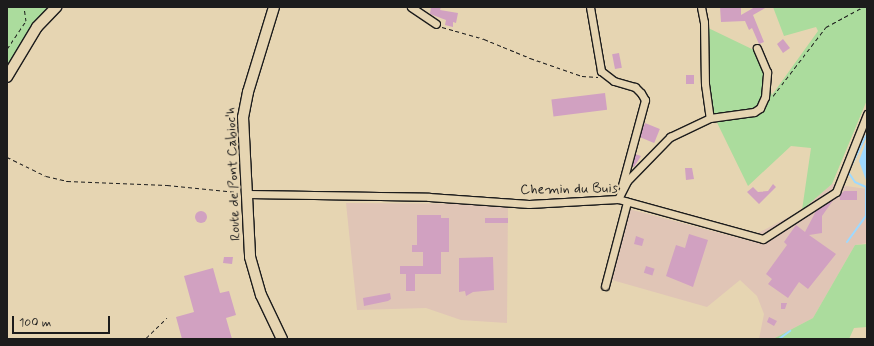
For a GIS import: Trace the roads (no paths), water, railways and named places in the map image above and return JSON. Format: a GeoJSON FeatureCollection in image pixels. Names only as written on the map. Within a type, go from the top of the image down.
{"type":"FeatureCollection","features":[{"type":"Feature","properties":{"kind":"street"},"geometry":{"type":"LineString","coordinates":[[7,77],[37,27],[56,7]]}},
{"type":"Feature","properties":{"kind":"street","name":"Route de Pont Cabioc'h"},"geometry":{"type":"LineString","coordinates":[[274,7],[245,103],[243,117],[250,257],[255,281],[282,339]]}},
{"type":"Feature","properties":{"kind":"street"},"geometry":{"type":"LineString","coordinates":[[411,7],[436,24]]}},
{"type":"Feature","properties":{"kind":"street"},"geometry":{"type":"LineString","coordinates":[[590,7],[599,66],[604,75],[614,82],[634,87],[642,92],[645,100],[618,199]]}},
{"type":"Feature","properties":{"kind":"street"},"geometry":{"type":"LineString","coordinates":[[701,7],[704,22],[705,84],[710,118]]}},
{"type":"Feature","properties":{"kind":"street"},"geometry":{"type":"LineString","coordinates":[[618,199],[627,181],[670,137],[710,118],[754,112],[760,108],[766,93],[767,72],[757,48]]}},
{"type":"Feature","properties":{"kind":"street","name":"Chemin du Buis"},"geometry":{"type":"LineString","coordinates":[[248,194],[429,197],[529,204],[618,199],[763,239],[836,192],[867,114]]}},
{"type":"Feature","properties":{"kind":"street"},"geometry":{"type":"LineString","coordinates":[[605,286],[626,202]]}},
{"type":"Feature","properties":{"kind":"water"},"geometry":{"type":"Polygon","coordinates":[[[867,139],[867,183],[859,161],[867,139]]]}},
{"type":"Feature","properties":{"kind":"waterway"},"geometry":{"type":"LineString","coordinates":[[847,242],[866,216],[866,187],[855,182],[848,172],[867,134]]}},
{"type":"Feature","properties":{"kind":"waterway"},"geometry":{"type":"LineString","coordinates":[[779,339],[790,331]]}}]}
